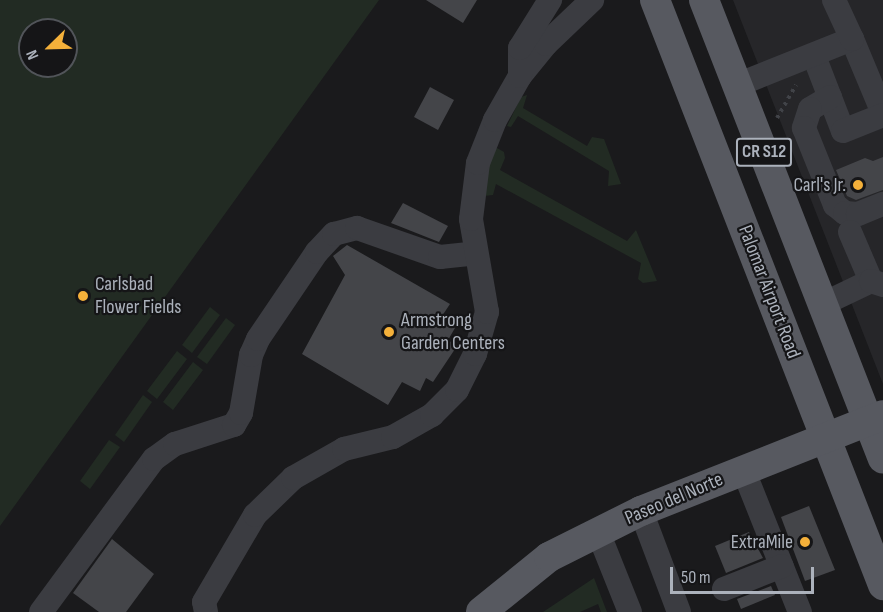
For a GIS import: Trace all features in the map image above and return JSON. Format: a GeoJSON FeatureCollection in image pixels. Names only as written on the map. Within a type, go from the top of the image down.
{"type":"FeatureCollection","features":[{"type":"Feature","properties":{"kind":"main road","name":"Palomar Airport Road"},"geometry":{"type":"LineString","coordinates":[[655,0],[883,585]]}},
{"type":"Feature","properties":{"kind":"main road","name":"CR S12"},"geometry":{"type":"LineString","coordinates":[[704,0],[823,304],[876,417],[883,458]]}},
{"type":"Feature","properties":{"kind":"main road","name":"Paseo del Norte"},"geometry":{"type":"LineString","coordinates":[[481,612],[549,557],[598,532],[641,511],[876,417]]}},
{"type":"Feature","properties":{"kind":"lane"},"geometry":{"type":"LineString","coordinates":[[520,76],[520,48],[550,0]]}},
{"type":"Feature","properties":{"kind":"lane"},"geometry":{"type":"LineString","coordinates":[[206,612],[204,602],[255,515],[293,477],[344,449],[393,437],[432,415],[457,390],[475,354],[486,312],[471,219],[478,164],[495,120],[520,76],[546,44],[592,0]]}},
{"type":"Feature","properties":{"kind":"lane"},"geometry":{"type":"LineString","coordinates":[[814,56],[843,131],[882,116],[834,0]]}},
{"type":"Feature","properties":{"kind":"lane"},"geometry":{"type":"LineString","coordinates":[[737,85],[852,39]]}},
{"type":"Feature","properties":{"kind":"lane"},"geometry":{"type":"LineString","coordinates":[[830,97],[810,109],[804,128],[835,205],[845,213],[858,214],[883,204]]}},
{"type":"Feature","properties":{"kind":"lane"},"geometry":{"type":"LineString","coordinates":[[41,612],[154,459],[175,444],[234,424],[241,413],[250,355],[258,339],[317,252],[334,234],[357,228],[440,257],[476,253]]}},
{"type":"Feature","properties":{"kind":"lane"},"geometry":{"type":"LineString","coordinates":[[823,304],[877,283],[850,232]]}},
{"type":"Feature","properties":{"kind":"lane"},"geometry":{"type":"LineString","coordinates":[[743,469],[800,612]]}},
{"type":"Feature","properties":{"kind":"lane"},"geometry":{"type":"LineString","coordinates":[[641,511],[680,612]]}},
{"type":"Feature","properties":{"kind":"lane"},"geometry":{"type":"LineString","coordinates":[[598,532],[630,612]]}},
{"type":"Feature","properties":{"kind":"lane"},"geometry":{"type":"LineString","coordinates":[[724,588],[782,566]]}},
{"type":"Feature","properties":{"kind":"shaded area","name":"Carlsbad Flower Fields"},"geometry":{"type":"Polygon","coordinates":[[[0,0],[379,0],[0,526],[0,0]]]}},
{"type":"Feature","properties":{"kind":"shaded area"},"geometry":{"type":"Polygon","coordinates":[[[733,0],[883,0],[883,384],[733,0]]]}},
{"type":"Feature","properties":{"kind":"shaded area"},"geometry":{"type":"Polygon","coordinates":[[[527,95],[523,108],[587,146],[592,137],[604,139],[621,184],[608,186],[609,171],[518,116],[511,127],[507,126],[521,97],[527,95]]]}},
{"type":"Feature","properties":{"kind":"shaded area"},"geometry":{"type":"Polygon","coordinates":[[[497,148],[504,152],[505,158],[500,170],[627,241],[636,230],[657,281],[643,283],[638,279],[641,263],[496,184],[493,195],[484,196],[492,151],[497,148]]]}},
{"type":"Feature","properties":{"kind":"shaded area"},"geometry":{"type":"Polygon","coordinates":[[[210,307],[220,315],[192,353],[182,345],[210,307]]]}},
{"type":"Feature","properties":{"kind":"shaded area"},"geometry":{"type":"Polygon","coordinates":[[[226,318],[235,325],[207,364],[197,357],[226,318]]]}},
{"type":"Feature","properties":{"kind":"shaded area"},"geometry":{"type":"Polygon","coordinates":[[[177,351],[187,359],[157,399],[147,391],[177,351]]]}},
{"type":"Feature","properties":{"kind":"shaded area"},"geometry":{"type":"Polygon","coordinates":[[[193,362],[203,370],[173,410],[163,402],[193,362]]]}},
{"type":"Feature","properties":{"kind":"shaded area"},"geometry":{"type":"Polygon","coordinates":[[[143,395],[152,402],[124,442],[115,435],[143,395]]]}},
{"type":"Feature","properties":{"kind":"shaded area"},"geometry":{"type":"Polygon","coordinates":[[[109,440],[120,447],[90,489],[80,481],[109,440]]]}},
{"type":"Feature","properties":{"kind":"shaded area"},"geometry":{"type":"Polygon","coordinates":[[[594,578],[607,612],[601,612],[598,604],[580,612],[543,612],[594,578]]]}},
{"type":"Feature","properties":{"kind":"building"},"geometry":{"type":"Polygon","coordinates":[[[426,0],[477,0],[463,23],[426,0]]]}},
{"type":"Feature","properties":{"kind":"building"},"geometry":{"type":"Polygon","coordinates":[[[430,87],[454,100],[438,130],[414,117],[430,87]]]}},
{"type":"Feature","properties":{"kind":"building","name":"Carl's Jr."},"geometry":{"type":"Polygon","coordinates":[[[883,157],[883,190],[856,200],[847,196],[836,170],[865,158],[873,161],[883,157]]]}},
{"type":"Feature","properties":{"kind":"building"},"geometry":{"type":"Polygon","coordinates":[[[403,203],[448,226],[439,242],[391,223],[403,203]]]}},
{"type":"Feature","properties":{"kind":"building"},"geometry":{"type":"Polygon","coordinates":[[[347,245],[450,304],[440,319],[455,328],[448,340],[457,346],[433,382],[426,378],[420,391],[402,382],[388,405],[302,354],[345,275],[333,256],[347,245]]]}},
{"type":"Feature","properties":{"kind":"building","name":"ExtraMile"},"geometry":{"type":"Polygon","coordinates":[[[809,506],[835,570],[805,581],[781,517],[809,506]]]}},
{"type":"Feature","properties":{"kind":"building"},"geometry":{"type":"Polygon","coordinates":[[[749,532],[763,558],[726,573],[715,546],[749,532]]]}},
{"type":"Feature","properties":{"kind":"building"},"geometry":{"type":"Polygon","coordinates":[[[112,539],[154,574],[126,612],[99,612],[73,593],[112,539]]]}},
{"type":"Feature","properties":{"kind":"building"},"geometry":{"type":"Polygon","coordinates":[[[771,586],[775,595],[741,609],[737,599],[771,586]]]}},
{"type":"Feature","properties":{"kind":"place","name":"Carl's Jr."},"geometry":{"type":"Point","coordinates":[858,185]}},
{"type":"Feature","properties":{"kind":"place","name":"Carlsbad Flower Fields"},"geometry":{"type":"Point","coordinates":[83,296]}},
{"type":"Feature","properties":{"kind":"place","name":"Armstrong Garden Centers"},"geometry":{"type":"Point","coordinates":[389,332]}},
{"type":"Feature","properties":{"kind":"place","name":"ExtraMile"},"geometry":{"type":"Point","coordinates":[805,542]}}]}
